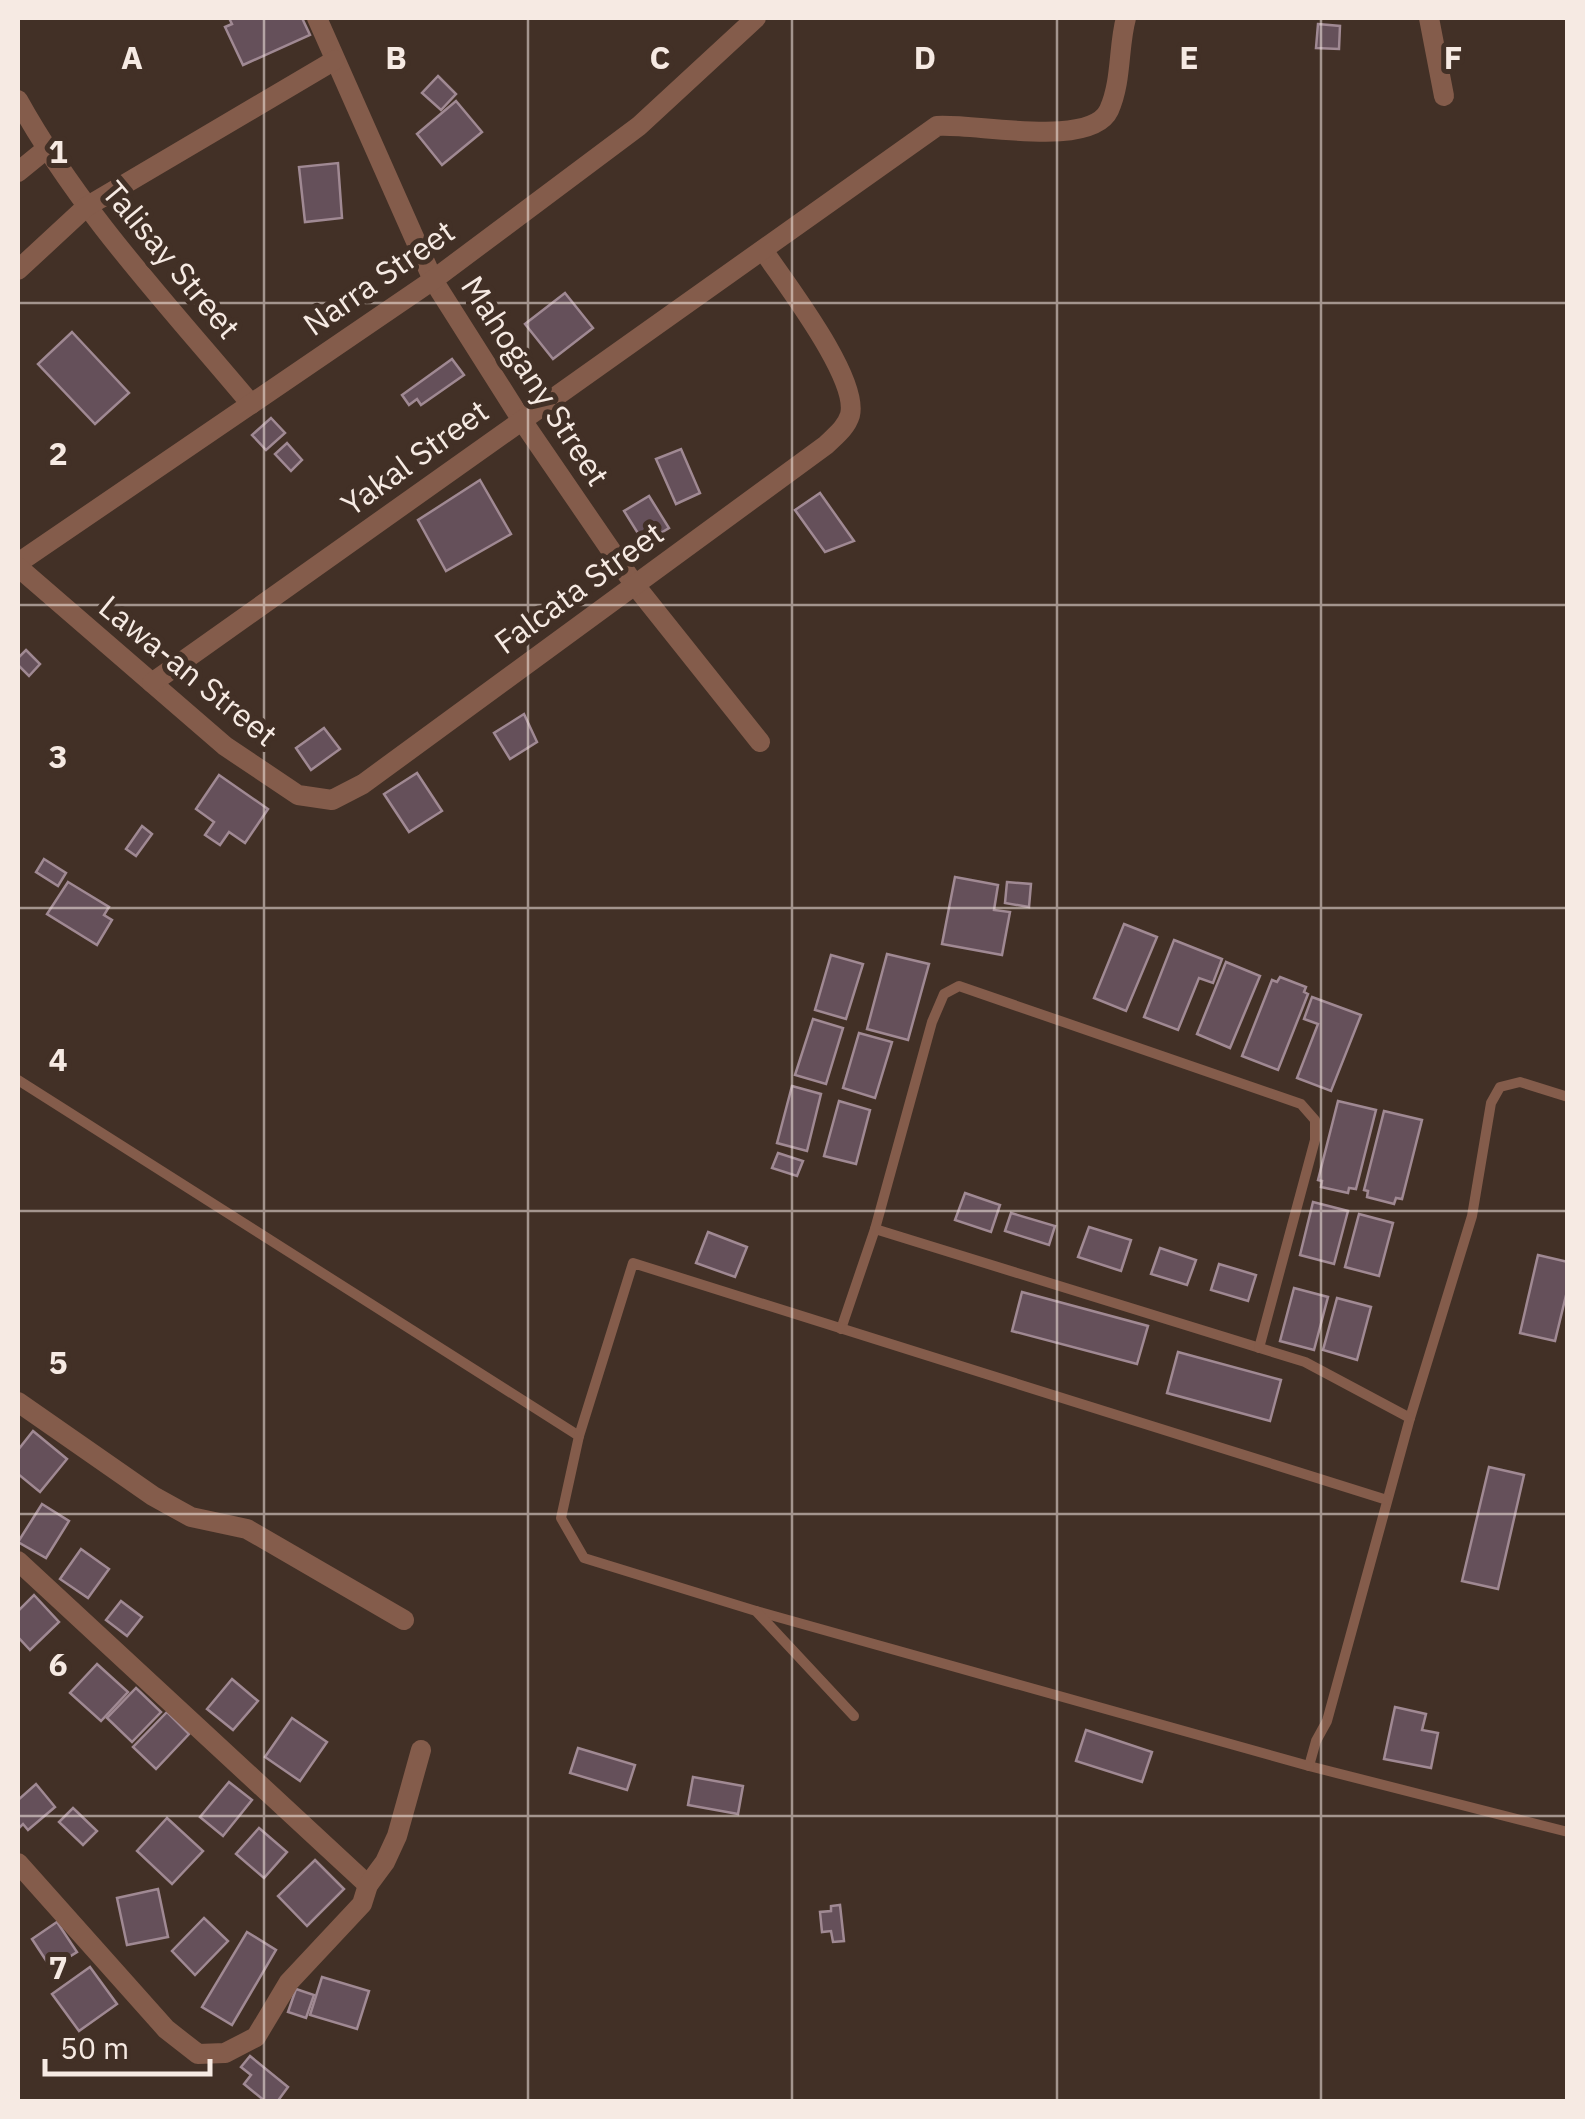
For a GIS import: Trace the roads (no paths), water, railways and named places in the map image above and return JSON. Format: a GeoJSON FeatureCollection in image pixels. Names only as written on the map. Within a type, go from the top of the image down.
{"type":"FeatureCollection","features":[{"type":"Feature","properties":{"kind":"street","name":"Mahogany Street"},"geometry":{"type":"LineString","coordinates":[[317,18],[433,280],[521,419],[634,584],[760,742]]}},
{"type":"Feature","properties":{"kind":"street","name":"Narra Street"},"geometry":{"type":"LineString","coordinates":[[18,566],[433,280],[638,126],[756,18]]}},
{"type":"Feature","properties":{"kind":"street","name":"Yakal Street"},"geometry":{"type":"LineString","coordinates":[[152,683],[937,126],[964,124],[1062,132],[1089,127],[1107,114],[1126,18]]}},
{"type":"Feature","properties":{"kind":"street"},"geometry":{"type":"LineString","coordinates":[[1429,18],[1444,96]]}},
{"type":"Feature","properties":{"kind":"street"},"geometry":{"type":"LineString","coordinates":[[18,270],[86,207],[335,60]]}},
{"type":"Feature","properties":{"kind":"street","name":"Talisay Street"},"geometry":{"type":"LineString","coordinates":[[18,100],[45,150],[86,207],[251,404]]}},
{"type":"Feature","properties":{"kind":"street"},"geometry":{"type":"LineString","coordinates":[[18,172],[45,150]]}},
{"type":"Feature","properties":{"kind":"street","name":"Falcata Street"},"geometry":{"type":"LineString","coordinates":[[332,800],[363,784],[826,446],[844,428],[850,398],[836,362],[763,250]]}},
{"type":"Feature","properties":{"kind":"street","name":"Lawa-an Street"},"geometry":{"type":"LineString","coordinates":[[18,566],[226,746],[298,794],[332,800]]}},
{"type":"Feature","properties":{"kind":"street"},"geometry":{"type":"LineString","coordinates":[[18,1402],[191,1517],[247,1529],[404,1620]]}},
{"type":"Feature","properties":{"kind":"street"},"geometry":{"type":"LineString","coordinates":[[18,1561],[368,1885]]}},
{"type":"Feature","properties":{"kind":"street"},"geometry":{"type":"LineString","coordinates":[[18,1863],[166,2028],[198,2054],[226,2052],[256,2037],[289,1982],[362,1904],[368,1885],[386,1862],[397,1836],[420,1750]]}},
{"type":"Feature","properties":{"kind":"lane"},"geometry":{"type":"LineString","coordinates":[[841,1328],[875,1230],[932,1022],[944,994],[960,986],[1301,1104],[1315,1120],[1315,1140],[1259,1348]]}},
{"type":"Feature","properties":{"kind":"lane"},"geometry":{"type":"LineString","coordinates":[[18,1080],[579,1436]]}},
{"type":"Feature","properties":{"kind":"lane"},"geometry":{"type":"LineString","coordinates":[[1309,1766],[1327,1721],[1410,1418],[1472,1216],[1491,1103],[1500,1087],[1520,1082],[1568,1097]]}},
{"type":"Feature","properties":{"kind":"lane"},"geometry":{"type":"LineString","coordinates":[[875,1230],[1305,1362],[1410,1418]]}},
{"type":"Feature","properties":{"kind":"lane"},"geometry":{"type":"LineString","coordinates":[[1388,1500],[633,1263],[579,1436],[561,1518],[584,1558],[756,1611],[1309,1766],[1568,1832]]}},
{"type":"Feature","properties":{"kind":"lane"},"geometry":{"type":"LineString","coordinates":[[756,1611],[854,1716]]}}]}
